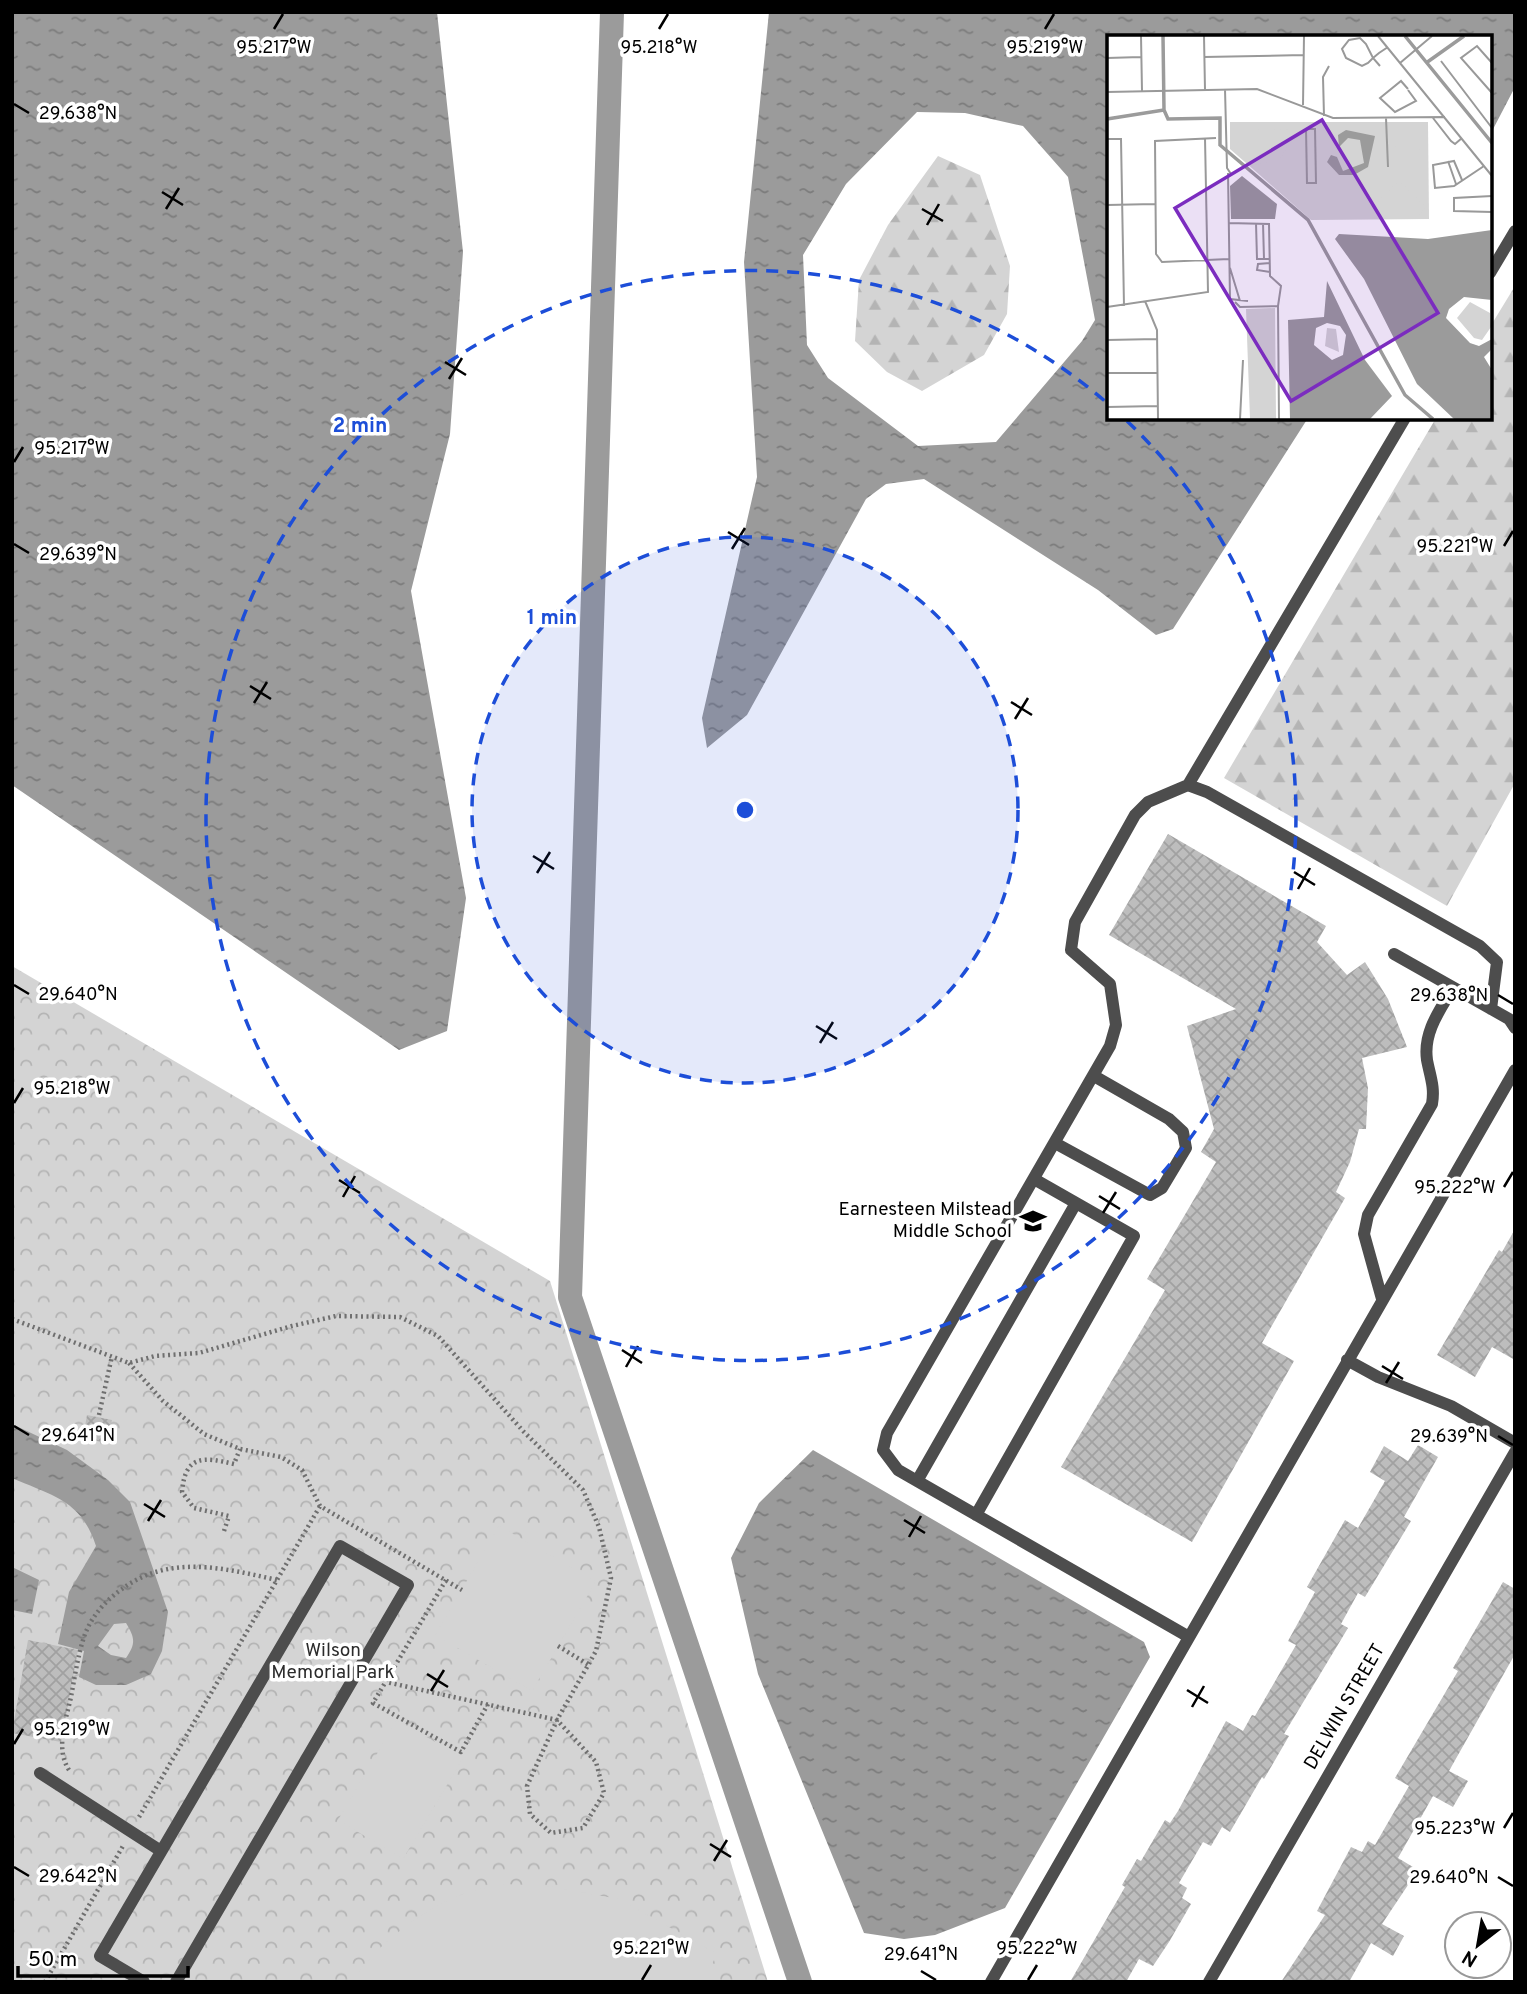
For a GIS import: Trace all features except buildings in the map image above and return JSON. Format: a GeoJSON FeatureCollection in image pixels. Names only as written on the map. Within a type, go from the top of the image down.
{"type":"FeatureCollection","features":[{"type":"Feature","properties":{"kind":"street"},"geometry":{"type":"LineString","coordinates":[[1492,270],[1515,231]]}},
{"type":"Feature","properties":{"kind":"street"},"geometry":{"type":"LineString","coordinates":[[1189,1637],[918,1481],[888,1460],[883,1450],[887,1433],[1094,1076],[1116,1025],[1110,984],[1071,950],[1075,922],[1135,815],[1148,802],[1188,785],[1404,420]]}},
{"type":"Feature","properties":{"kind":"street"},"geometry":{"type":"LineString","coordinates":[[1188,785],[1207,792],[1480,946],[1497,962],[1491,1009]]}},
{"type":"Feature","properties":{"kind":"street"},"geometry":{"type":"LineString","coordinates":[[1394,954],[1509,1019],[1515,1028]]}},
{"type":"Feature","properties":{"kind":"street"},"geometry":{"type":"LineString","coordinates":[[1382,1299],[1364,1234],[1368,1215],[1433,1104],[1435,1088],[1426,1043],[1433,1022],[1453,988]]}},
{"type":"Feature","properties":{"kind":"street"},"geometry":{"type":"LineString","coordinates":[[991,1982],[1515,1070]]}},
{"type":"Feature","properties":{"kind":"street"},"geometry":{"type":"LineString","coordinates":[[1055,1143],[1150,1195],[1161,1188],[1186,1148],[1183,1132],[1169,1119],[1094,1076]]}},
{"type":"Feature","properties":{"kind":"street"},"geometry":{"type":"LineString","coordinates":[[976,1515],[1134,1236],[1034,1179]]}},
{"type":"Feature","properties":{"kind":"street"},"geometry":{"type":"LineString","coordinates":[[918,1481],[1076,1203]]}},
{"type":"Feature","properties":{"kind":"street"},"geometry":{"type":"LineString","coordinates":[[1346,1360],[1378,1377],[1451,1406],[1515,1444]]}},
{"type":"Feature","properties":{"kind":"street","name":"DELWIN STREET"},"geometry":{"type":"LineString","coordinates":[[1209,1982],[1515,1452]]}},
{"type":"Feature","properties":{"kind":"street"},"geometry":{"type":"LineString","coordinates":[[144,1982],[128,1978],[100,1956],[340,1546],[408,1585],[176,1982]]}},
{"type":"Feature","properties":{"kind":"street"},"geometry":{"type":"LineString","coordinates":[[40,1773],[161,1851]]}},
{"type":"Feature","properties":{"kind":"path"},"geometry":{"type":"LineString","coordinates":[[129,1363],[155,1356],[199,1353],[292,1326],[337,1317],[400,1317],[438,1336],[524,1432],[583,1490],[599,1527],[611,1578],[596,1651],[557,1720],[527,1786],[530,1814],[551,1833],[583,1828],[604,1793],[596,1762],[557,1720],[386,1682]]}},
{"type":"Feature","properties":{"kind":"path"},"geometry":{"type":"LineString","coordinates":[[12,1319],[129,1363],[163,1401],[204,1434],[240,1449],[281,1457],[302,1469],[320,1506],[462,1590]]}},
{"type":"Feature","properties":{"kind":"path"},"geometry":{"type":"LineString","coordinates":[[99,1415],[112,1356]]}},
{"type":"Feature","properties":{"kind":"path"},"geometry":{"type":"LineString","coordinates":[[223,1531],[229,1516],[194,1508],[182,1492],[183,1480],[188,1468],[196,1461],[207,1457],[234,1464],[240,1449]]}},
{"type":"Feature","properties":{"kind":"path"},"geometry":{"type":"LineString","coordinates":[[45,1982],[320,1506]]}},
{"type":"Feature","properties":{"kind":"path"},"geometry":{"type":"LineString","coordinates":[[77,1797],[82,1787],[66,1766],[61,1746],[80,1653],[97,1612],[114,1594],[153,1571],[222,1567],[276,1580]]}},
{"type":"Feature","properties":{"kind":"path"},"geometry":{"type":"LineString","coordinates":[[446,1580],[373,1703],[461,1752],[488,1704]]}},
{"type":"Feature","properties":{"kind":"path"},"geometry":{"type":"LineString","coordinates":[[558,1646],[589,1665]]}},
{"type":"Feature","properties":{"kind":"green space"},"geometry":{"type":"Polygon","coordinates":[[[938,156],[980,175],[1010,266],[1007,314],[984,355],[922,391],[887,372],[855,341],[859,280],[888,225],[938,156]]]}},
{"type":"Feature","properties":{"kind":"green space"},"geometry":{"type":"Polygon","coordinates":[[[1515,286],[1515,783],[1447,906],[1224,778],[1435,420],[1492,420],[1492,324],[1515,286]]]}},
{"type":"Feature","properties":{"kind":"green space","name":"Wilson Memorial Park"},"geometry":{"type":"Polygon","coordinates":[[[12,966],[550,1281],[768,1982],[16,1982],[12,1979],[12,966]]]}},
{"type":"Feature","properties":{"kind":"green space"},"geometry":{"type":"Polygon","coordinates":[[[499,1526],[596,1581],[532,1691],[435,1635],[499,1526]]]}},
{"type":"Feature","properties":{"kind":"green space"},"geometry":{"type":"Polygon","coordinates":[[[397,1720],[463,1758],[403,1859],[338,1820],[397,1720]]]}},
{"type":"Feature","properties":{"kind":"green space"},"geometry":{"type":"Polygon","coordinates":[[[501,1884],[547,1886],[619,1899],[717,1954],[703,1982],[352,1982],[372,1956],[413,1921],[458,1896],[501,1884]]]}},
{"type":"Feature","properties":{"kind":"water"},"geometry":{"type":"Polygon","coordinates":[[[12,12],[437,12],[463,252],[450,434],[411,591],[466,898],[447,1031],[399,1050],[12,785],[12,12]]]}},
{"type":"Feature","properties":{"kind":"water"},"geometry":{"type":"Polygon","coordinates":[[[769,12],[1515,12],[1515,87],[1492,131],[1492,35],[1107,35],[1107,420],[1307,420],[1173,629],[1156,635],[1098,590],[924,479],[886,484],[866,499],[747,715],[707,748],[702,718],[757,477],[744,262],[769,12]],[[917,112],[846,184],[803,255],[807,345],[828,378],[918,446],[996,442],[1082,341],[1095,320],[1068,177],[1023,126],[965,113],[917,112]]]}},
{"type":"Feature","properties":{"kind":"water"},"geometry":{"type":"Polygon","coordinates":[[[12,1424],[67,1450],[108,1480],[130,1502],[168,1612],[162,1651],[151,1674],[126,1685],[96,1685],[79,1677],[84,1651],[58,1644],[69,1592],[96,1546],[90,1531],[74,1509],[53,1495],[12,1478],[12,1424]],[[126,1623],[114,1624],[98,1646],[111,1655],[126,1658],[133,1644],[133,1637],[126,1623]]]}},
{"type":"Feature","properties":{"kind":"water"},"geometry":{"type":"Polygon","coordinates":[[[813,1450],[1144,1642],[1150,1657],[1005,1908],[935,1935],[904,1939],[864,1933],[758,1674],[731,1558],[759,1503],[813,1450]]]}},
{"type":"Feature","properties":{"kind":"water"},"geometry":{"type":"Polygon","coordinates":[[[12,1567],[39,1580],[32,1614],[12,1610],[12,1567]]]}},
{"type":"Feature","properties":{"kind":"waterway"},"geometry":{"type":"LineString","coordinates":[[612,12],[570,1297],[800,1982]]}},
{"type":"Feature","properties":{"kind":"place","name":"Earnesteen Milstead Middle School"},"geometry":{"type":"Point","coordinates":[1033,1221]}}]}
